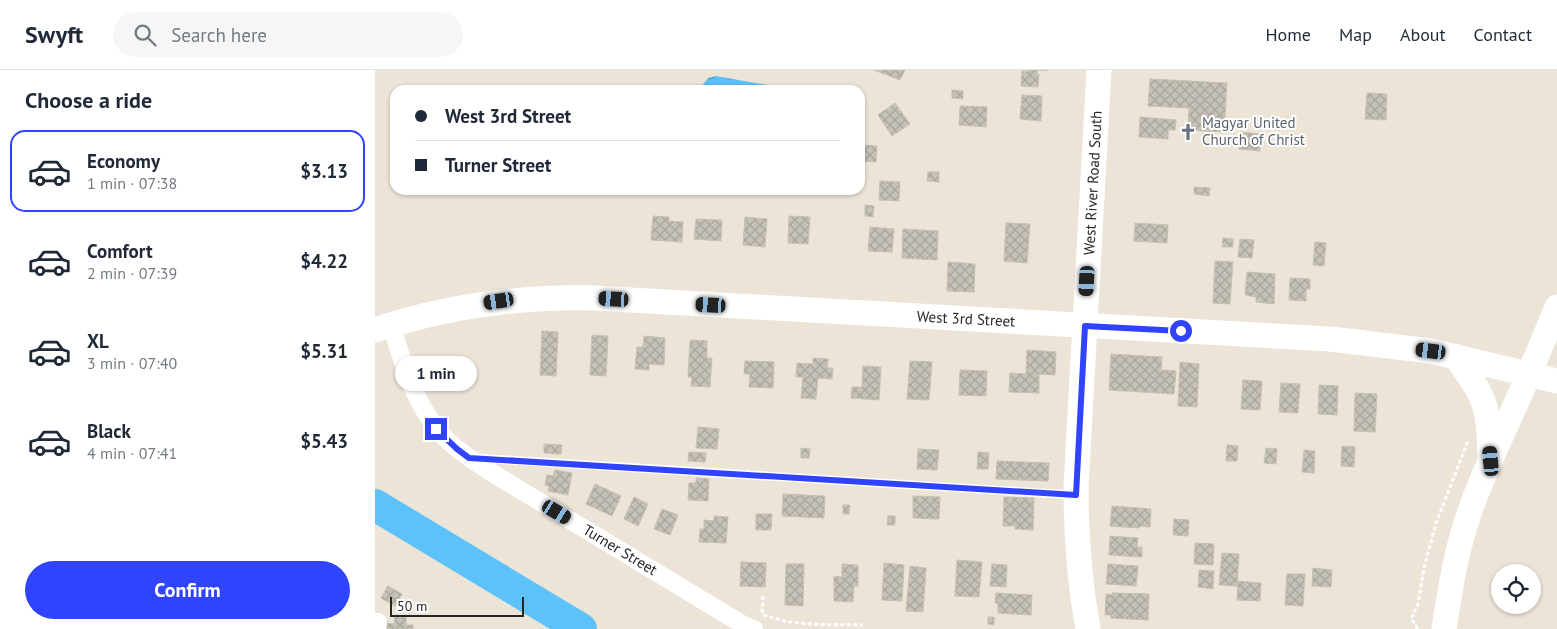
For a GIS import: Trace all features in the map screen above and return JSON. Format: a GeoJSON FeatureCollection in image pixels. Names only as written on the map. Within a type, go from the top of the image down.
{"type":"FeatureCollection","features":[{"type":"Feature","properties":{"kind":"main road","name":"West River Road South"},"geometry":{"type":"LineString","coordinates":[[1088,629],[1081,589],[1076,538],[1076,495],[1099,70]]}},
{"type":"Feature","properties":{"kind":"main road","name":"West 3rd Street"},"geometry":{"type":"LineString","coordinates":[[383,328],[453,309],[499,301],[537,298],[580,298],[1330,339],[1431,351],[1557,381]]}},
{"type":"Feature","properties":{"kind":"main road"},"geometry":{"type":"LineString","coordinates":[[1444,629],[1457,552],[1469,513],[1530,374],[1557,306]]}},
{"type":"Feature","properties":{"kind":"main road"},"geometry":{"type":"LineString","coordinates":[[1455,356],[1475,384],[1485,406],[1491,461]]}},
{"type":"Feature","properties":{"kind":"street","name":"Turner Street"},"geometry":{"type":"LineString","coordinates":[[383,328],[423,410],[436,429],[469,458],[754,629]]}},
{"type":"Feature","properties":{"kind":"lane"},"geometry":{"type":"LineString","coordinates":[[469,458],[1076,495]]}},
{"type":"Feature","properties":{"kind":"path"},"geometry":{"type":"LineString","coordinates":[[1417,629],[1411,619],[1418,604],[1432,537],[1445,496],[1469,436]]}},
{"type":"Feature","properties":{"kind":"path"},"geometry":{"type":"LineString","coordinates":[[763,596],[762,614],[775,619],[789,622],[863,625]]}},
{"type":"Feature","properties":{"kind":"water"},"geometry":{"type":"Polygon","coordinates":[[[716,76],[767,85],[703,85],[708,78],[716,76]]]}},
{"type":"Feature","properties":{"kind":"building"},"geometry":{"type":"Polygon","coordinates":[[[874,70],[905,70],[900,80],[874,70]]]}},
{"type":"Feature","properties":{"kind":"building"},"geometry":{"type":"Polygon","coordinates":[[[1030,70],[1037,70],[1037,74],[1039,74],[1038,87],[1021,86],[1022,71],[1029,72],[1030,70]]]}},
{"type":"Feature","properties":{"kind":"building"},"geometry":{"type":"Polygon","coordinates":[[[1150,79],[1227,83],[1224,132],[1188,130],[1189,108],[1148,106],[1150,79]]]}},
{"type":"Feature","properties":{"kind":"building"},"geometry":{"type":"Polygon","coordinates":[[[952,90],[963,91],[963,99],[952,98],[952,90]]]}},
{"type":"Feature","properties":{"kind":"building"},"geometry":{"type":"Polygon","coordinates":[[[1367,93],[1387,94],[1386,120],[1365,119],[1367,93]]]}},
{"type":"Feature","properties":{"kind":"building"},"geometry":{"type":"Polygon","coordinates":[[[1022,95],[1042,96],[1041,121],[1020,119],[1022,95]]]}},
{"type":"Feature","properties":{"kind":"building"},"geometry":{"type":"Polygon","coordinates":[[[895,103],[910,124],[892,136],[878,115],[895,103]]]}},
{"type":"Feature","properties":{"kind":"building"},"geometry":{"type":"Polygon","coordinates":[[[960,106],[987,107],[986,127],[959,125],[960,106]]]}},
{"type":"Feature","properties":{"kind":"building"},"geometry":{"type":"Polygon","coordinates":[[[1140,117],[1176,120],[1175,130],[1168,130],[1168,139],[1139,137],[1140,117]]]}},
{"type":"Feature","properties":{"kind":"building"},"geometry":{"type":"Polygon","coordinates":[[[1240,132],[1261,134],[1260,151],[1239,149],[1240,132]]]}},
{"type":"Feature","properties":{"kind":"building"},"geometry":{"type":"Polygon","coordinates":[[[865,145],[877,146],[876,162],[865,161],[865,145]]]}},
{"type":"Feature","properties":{"kind":"building"},"geometry":{"type":"Polygon","coordinates":[[[928,172],[939,172],[939,182],[927,181],[928,172]]]}},
{"type":"Feature","properties":{"kind":"building"},"geometry":{"type":"Polygon","coordinates":[[[880,181],[900,182],[899,201],[879,200],[880,181]]]}},
{"type":"Feature","properties":{"kind":"building"},"geometry":{"type":"Polygon","coordinates":[[[1194,187],[1210,188],[1209,196],[1194,194],[1194,187]]]}},
{"type":"Feature","properties":{"kind":"building"},"geometry":{"type":"Polygon","coordinates":[[[865,205],[874,206],[873,217],[865,216],[865,205]]]}},
{"type":"Feature","properties":{"kind":"building"},"geometry":{"type":"Polygon","coordinates":[[[653,216],[669,217],[669,221],[683,222],[682,242],[651,240],[653,216]]]}},
{"type":"Feature","properties":{"kind":"building"},"geometry":{"type":"Polygon","coordinates":[[[789,216],[810,217],[808,244],[788,243],[789,216]]]}},
{"type":"Feature","properties":{"kind":"building"},"geometry":{"type":"Polygon","coordinates":[[[745,217],[767,219],[765,247],[743,245],[745,217]]]}},
{"type":"Feature","properties":{"kind":"building"},"geometry":{"type":"Polygon","coordinates":[[[696,219],[722,220],[721,241],[694,239],[696,219]]]}},
{"type":"Feature","properties":{"kind":"building"},"geometry":{"type":"Polygon","coordinates":[[[1006,223],[1030,224],[1027,263],[1004,261],[1006,223]]]}},
{"type":"Feature","properties":{"kind":"building"},"geometry":{"type":"Polygon","coordinates":[[[1135,223],[1168,225],[1167,243],[1134,241],[1135,223]]]}},
{"type":"Feature","properties":{"kind":"building"},"geometry":{"type":"Polygon","coordinates":[[[870,227],[894,229],[892,252],[868,251],[870,227]]]}},
{"type":"Feature","properties":{"kind":"building"},"geometry":{"type":"Polygon","coordinates":[[[903,229],[938,231],[937,260],[902,258],[903,229]]]}},
{"type":"Feature","properties":{"kind":"building"},"geometry":{"type":"Polygon","coordinates":[[[1223,238],[1233,239],[1233,247],[1222,247],[1223,238]]]}},
{"type":"Feature","properties":{"kind":"building"},"geometry":{"type":"Polygon","coordinates":[[[1240,239],[1254,240],[1252,258],[1238,257],[1240,239]]]}},
{"type":"Feature","properties":{"kind":"building"},"geometry":{"type":"Polygon","coordinates":[[[1315,242],[1326,243],[1324,266],[1313,265],[1315,242]]]}},
{"type":"Feature","properties":{"kind":"building"},"geometry":{"type":"Polygon","coordinates":[[[1215,261],[1233,262],[1230,304],[1213,303],[1215,261]]]}},
{"type":"Feature","properties":{"kind":"building"},"geometry":{"type":"Polygon","coordinates":[[[948,262],[975,264],[974,292],[947,291],[948,262]]]}},
{"type":"Feature","properties":{"kind":"building"},"geometry":{"type":"Polygon","coordinates":[[[1247,272],[1275,274],[1274,304],[1256,302],[1256,297],[1245,295],[1247,272]]]}},
{"type":"Feature","properties":{"kind":"building"},"geometry":{"type":"Polygon","coordinates":[[[1290,278],[1310,279],[1310,289],[1306,289],[1306,301],[1289,300],[1290,278]]]}},
{"type":"Feature","properties":{"kind":"building"},"geometry":{"type":"Polygon","coordinates":[[[542,331],[558,332],[556,376],[540,375],[542,331]]]}},
{"type":"Feature","properties":{"kind":"building"},"geometry":{"type":"Polygon","coordinates":[[[592,335],[608,336],[606,376],[590,375],[592,335]]]}},
{"type":"Feature","properties":{"kind":"building"},"geometry":{"type":"Polygon","coordinates":[[[644,336],[665,338],[664,365],[649,364],[649,370],[635,369],[637,347],[643,347],[644,336]]]}},
{"type":"Feature","properties":{"kind":"building"},"geometry":{"type":"Polygon","coordinates":[[[690,340],[707,341],[707,358],[712,358],[710,387],[691,386],[692,377],[688,377],[690,340]]]}},
{"type":"Feature","properties":{"kind":"building"},"geometry":{"type":"Polygon","coordinates":[[[1027,350],[1056,352],[1055,375],[1039,374],[1039,393],[1009,392],[1010,373],[1026,374],[1027,350]]]}},
{"type":"Feature","properties":{"kind":"building"},"geometry":{"type":"Polygon","coordinates":[[[1111,354],[1162,357],[1161,370],[1176,371],[1174,394],[1109,390],[1111,354]]]}},
{"type":"Feature","properties":{"kind":"building"},"geometry":{"type":"Polygon","coordinates":[[[813,358],[828,359],[827,368],[833,368],[832,379],[818,378],[816,399],[801,398],[803,377],[796,377],[797,363],[813,364],[813,358]]]}},
{"type":"Feature","properties":{"kind":"building"},"geometry":{"type":"Polygon","coordinates":[[[745,361],[774,362],[773,388],[749,387],[750,374],[744,374],[745,361]]]}},
{"type":"Feature","properties":{"kind":"building"},"geometry":{"type":"Polygon","coordinates":[[[910,361],[932,362],[929,400],[907,399],[910,361]]]}},
{"type":"Feature","properties":{"kind":"building"},"geometry":{"type":"Polygon","coordinates":[[[1180,362],[1199,364],[1197,407],[1178,406],[1180,362]]]}},
{"type":"Feature","properties":{"kind":"building"},"geometry":{"type":"Polygon","coordinates":[[[863,366],[881,367],[879,400],[851,398],[852,387],[862,387],[863,366]]]}},
{"type":"Feature","properties":{"kind":"building"},"geometry":{"type":"Polygon","coordinates":[[[960,370],[987,371],[986,396],[959,395],[960,370]]]}},
{"type":"Feature","properties":{"kind":"building"},"geometry":{"type":"Polygon","coordinates":[[[1243,380],[1262,381],[1260,410],[1241,409],[1243,380]]]}},
{"type":"Feature","properties":{"kind":"building"},"geometry":{"type":"Polygon","coordinates":[[[1281,383],[1300,384],[1298,413],[1279,412],[1281,383]]]}},
{"type":"Feature","properties":{"kind":"building"},"geometry":{"type":"Polygon","coordinates":[[[1319,385],[1338,386],[1337,415],[1318,414],[1319,385]]]}},
{"type":"Feature","properties":{"kind":"building"},"geometry":{"type":"Polygon","coordinates":[[[1355,393],[1377,394],[1375,432],[1354,431],[1355,393]]]}},
{"type":"Feature","properties":{"kind":"building"},"geometry":{"type":"Polygon","coordinates":[[[698,427],[719,429],[717,449],[696,448],[698,427]]]}},
{"type":"Feature","properties":{"kind":"building"},"geometry":{"type":"Polygon","coordinates":[[[544,444],[562,445],[561,454],[544,453],[544,444]]]}},
{"type":"Feature","properties":{"kind":"building"},"geometry":{"type":"Polygon","coordinates":[[[1227,445],[1238,446],[1237,461],[1226,461],[1227,445]]]}},
{"type":"Feature","properties":{"kind":"building"},"geometry":{"type":"Polygon","coordinates":[[[1342,446],[1355,447],[1354,467],[1341,466],[1342,446]]]}},
{"type":"Feature","properties":{"kind":"building"},"geometry":{"type":"Polygon","coordinates":[[[801,448],[810,449],[809,458],[801,458],[801,448]]]}},
{"type":"Feature","properties":{"kind":"building"},"geometry":{"type":"Polygon","coordinates":[[[1266,448],[1277,449],[1276,464],[1264,463],[1266,448]]]}},
{"type":"Feature","properties":{"kind":"building"},"geometry":{"type":"Polygon","coordinates":[[[918,449],[939,450],[937,470],[917,469],[918,449]]]}},
{"type":"Feature","properties":{"kind":"building"},"geometry":{"type":"Polygon","coordinates":[[[1304,450],[1315,451],[1314,473],[1302,472],[1304,450]]]}},
{"type":"Feature","properties":{"kind":"building"},"geometry":{"type":"Polygon","coordinates":[[[689,452],[706,453],[705,462],[688,461],[689,452]]]}},
{"type":"Feature","properties":{"kind":"building"},"geometry":{"type":"Polygon","coordinates":[[[978,452],[989,453],[988,469],[977,469],[978,452]]]}},
{"type":"Feature","properties":{"kind":"building"},"geometry":{"type":"Polygon","coordinates":[[[997,461],[1049,463],[1048,481],[996,479],[997,461]]]}},
{"type":"Feature","properties":{"kind":"building"},"geometry":{"type":"Polygon","coordinates":[[[555,470],[572,473],[568,495],[548,491],[549,486],[545,485],[547,475],[553,476],[555,470]]]}},
{"type":"Feature","properties":{"kind":"building"},"geometry":{"type":"Polygon","coordinates":[[[696,478],[709,479],[708,501],[688,500],[689,483],[696,483],[696,478]]]}},
{"type":"Feature","properties":{"kind":"building"},"geometry":{"type":"Polygon","coordinates":[[[595,484],[621,496],[612,516],[586,504],[595,484]]]}},
{"type":"Feature","properties":{"kind":"building"},"geometry":{"type":"Polygon","coordinates":[[[783,494],[825,496],[824,518],[782,516],[783,494]]]}},
{"type":"Feature","properties":{"kind":"building"},"geometry":{"type":"Polygon","coordinates":[[[913,496],[940,497],[939,519],[913,518],[913,496]]]}},
{"type":"Feature","properties":{"kind":"building"},"geometry":{"type":"Polygon","coordinates":[[[634,497],[648,504],[638,526],[624,519],[634,497]]]}},
{"type":"Feature","properties":{"kind":"building"},"geometry":{"type":"Polygon","coordinates":[[[1004,497],[1034,498],[1033,530],[1015,529],[1015,526],[1003,526],[1004,497]]]}},
{"type":"Feature","properties":{"kind":"building"},"geometry":{"type":"Polygon","coordinates":[[[843,505],[850,505],[849,514],[843,514],[843,505]]]}},
{"type":"Feature","properties":{"kind":"building"},"geometry":{"type":"Polygon","coordinates":[[[1112,506],[1151,509],[1150,527],[1110,526],[1112,506]]]}},
{"type":"Feature","properties":{"kind":"building"},"geometry":{"type":"Polygon","coordinates":[[[662,509],[678,515],[670,535],[654,529],[662,509]]]}},
{"type":"Feature","properties":{"kind":"building"},"geometry":{"type":"Polygon","coordinates":[[[756,514],[772,514],[771,530],[756,530],[756,514]]]}},
{"type":"Feature","properties":{"kind":"building"},"geometry":{"type":"Polygon","coordinates":[[[714,516],[728,517],[726,543],[699,542],[700,529],[704,529],[704,520],[714,521],[714,516]]]}},
{"type":"Feature","properties":{"kind":"building"},"geometry":{"type":"Polygon","coordinates":[[[888,516],[895,516],[895,525],[887,525],[888,516]]]}},
{"type":"Feature","properties":{"kind":"building"},"geometry":{"type":"Polygon","coordinates":[[[1174,519],[1189,520],[1188,536],[1173,535],[1174,519]]]}},
{"type":"Feature","properties":{"kind":"building"},"geometry":{"type":"Polygon","coordinates":[[[1110,536],[1138,538],[1137,547],[1142,547],[1142,557],[1109,555],[1110,536]]]}},
{"type":"Feature","properties":{"kind":"building"},"geometry":{"type":"Polygon","coordinates":[[[1195,543],[1214,544],[1213,565],[1194,564],[1195,543]]]}},
{"type":"Feature","properties":{"kind":"building"},"geometry":{"type":"Polygon","coordinates":[[[1222,553],[1239,554],[1237,586],[1219,585],[1222,553]]]}},
{"type":"Feature","properties":{"kind":"building"},"geometry":{"type":"Polygon","coordinates":[[[957,560],[982,562],[979,597],[955,596],[957,560]]]}},
{"type":"Feature","properties":{"kind":"building"},"geometry":{"type":"Polygon","coordinates":[[[741,562],[766,563],[765,587],[740,586],[741,562]]]}},
{"type":"Feature","properties":{"kind":"building"},"geometry":{"type":"Polygon","coordinates":[[[884,563],[904,565],[902,601],[882,600],[884,563]]]}},
{"type":"Feature","properties":{"kind":"building"},"geometry":{"type":"Polygon","coordinates":[[[786,564],[804,564],[803,606],[785,605],[786,564]]]}},
{"type":"Feature","properties":{"kind":"building"},"geometry":{"type":"Polygon","coordinates":[[[842,564],[858,565],[858,586],[854,586],[853,602],[834,601],[834,576],[842,577],[842,564]]]}},
{"type":"Feature","properties":{"kind":"building"},"geometry":{"type":"Polygon","coordinates":[[[992,564],[1007,565],[1006,587],[990,586],[992,564]]]}},
{"type":"Feature","properties":{"kind":"building"},"geometry":{"type":"Polygon","coordinates":[[[1108,564],[1138,566],[1136,586],[1106,584],[1108,564]]]}},
{"type":"Feature","properties":{"kind":"building"},"geometry":{"type":"Polygon","coordinates":[[[910,566],[926,568],[923,612],[906,611],[910,566]]]}},
{"type":"Feature","properties":{"kind":"building"},"geometry":{"type":"Polygon","coordinates":[[[1313,568],[1332,570],[1331,587],[1312,586],[1313,568]]]}},
{"type":"Feature","properties":{"kind":"building"},"geometry":{"type":"Polygon","coordinates":[[[1199,570],[1214,571],[1213,589],[1198,587],[1199,570]]]}},
{"type":"Feature","properties":{"kind":"building"},"geometry":{"type":"Polygon","coordinates":[[[1287,574],[1305,574],[1303,606],[1285,605],[1287,574]]]}},
{"type":"Feature","properties":{"kind":"building"},"geometry":{"type":"Polygon","coordinates":[[[1238,581],[1261,583],[1260,601],[1237,600],[1238,581]]]}},
{"type":"Feature","properties":{"kind":"building"},"geometry":{"type":"Polygon","coordinates":[[[388,586],[402,594],[395,606],[381,598],[388,586]]]}},
{"type":"Feature","properties":{"kind":"building"},"geometry":{"type":"Polygon","coordinates":[[[996,593],[1032,595],[1031,615],[998,613],[998,603],[995,603],[996,593]]]}},
{"type":"Feature","properties":{"kind":"building"},"geometry":{"type":"Polygon","coordinates":[[[1112,593],[1149,594],[1148,620],[1111,618],[1111,615],[1105,615],[1106,594],[1112,595],[1112,593]]]}},
{"type":"Feature","properties":{"kind":"building"},"geometry":{"type":"Polygon","coordinates":[[[395,615],[406,616],[406,625],[413,625],[413,629],[387,629],[387,623],[394,624],[395,615]]]}},
{"type":"Feature","properties":{"kind":"building"},"geometry":{"type":"Polygon","coordinates":[[[988,617],[994,617],[994,625],[988,624],[988,617]]]}},
{"type":"Feature","properties":{"kind":"waterway"},"geometry":{"type":"LineString","coordinates":[[375,505],[581,629]]}},
{"type":"Feature","properties":{"kind":"place","name":"Magyar United Church of Christ"},"geometry":{"type":"Point","coordinates":[1188,132]}},
{"type":"Feature","properties":{"kind":"route"},"geometry":{"type":"LineString","coordinates":[[436,429],[469,458],[1076,495],[1085,326],[1181,331]]}}]}
